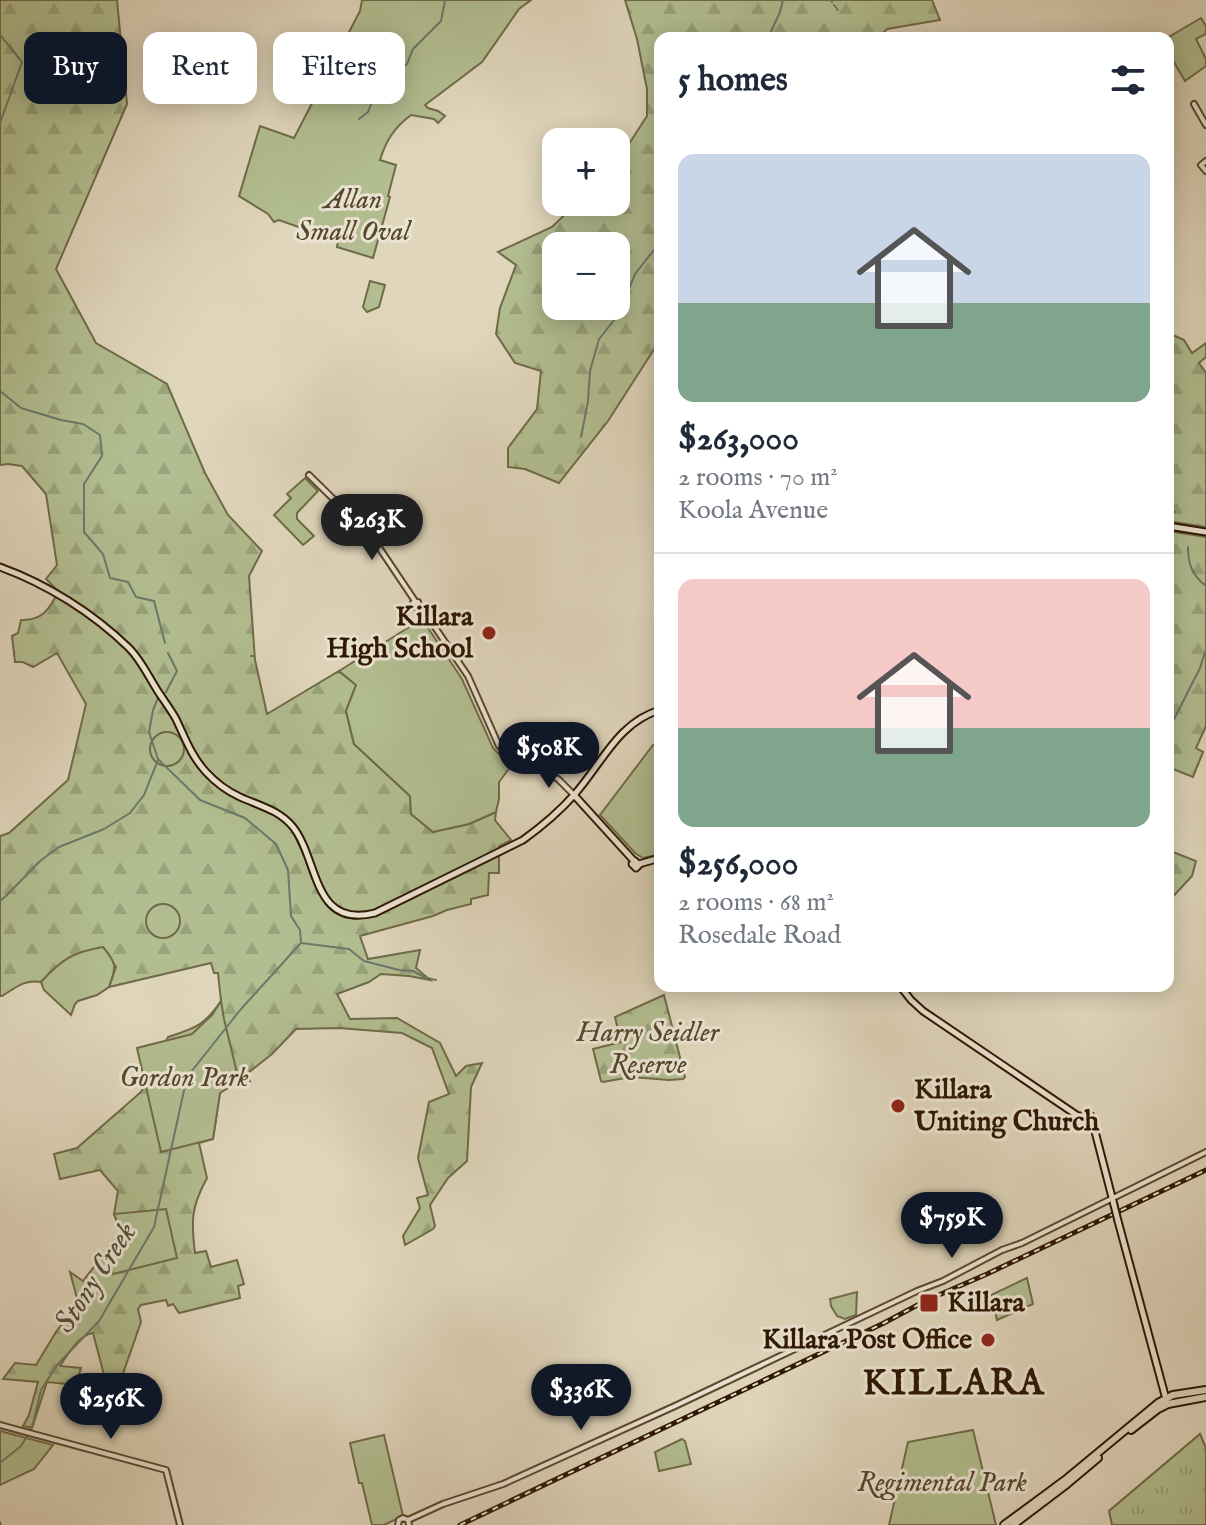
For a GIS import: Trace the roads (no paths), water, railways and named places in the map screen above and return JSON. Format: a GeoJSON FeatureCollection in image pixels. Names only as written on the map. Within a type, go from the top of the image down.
{"type":"FeatureCollection","features":[{"type":"Feature","properties":{"kind":"highway"},"geometry":{"type":"LineString","coordinates":[[1004,1525],[1167,1401],[1206,1390]]}},
{"type":"Feature","properties":{"kind":"highway"},"geometry":{"type":"LineString","coordinates":[[1013,1525],[1167,1401],[1206,1397]]}},
{"type":"Feature","properties":{"kind":"main road"},"geometry":{"type":"LineString","coordinates":[[1174,527],[1206,532]]}},
{"type":"Feature","properties":{"kind":"main road"},"geometry":{"type":"LineString","coordinates":[[0,567],[84,611],[129,648],[140,661],[192,753],[208,774],[227,790],[271,809],[294,828],[308,855],[320,897],[332,909],[348,917],[377,915],[417,891],[523,840],[574,795],[626,729],[639,718],[654,712]]}},
{"type":"Feature","properties":{"kind":"main road"},"geometry":{"type":"LineString","coordinates":[[574,795],[636,862],[654,859]]}},
{"type":"Feature","properties":{"kind":"main road"},"geometry":{"type":"LineString","coordinates":[[905,992],[923,1011],[959,1037],[1076,1115],[1091,1116],[1167,1401]]}},
{"type":"Feature","properties":{"kind":"street"},"geometry":{"type":"LineString","coordinates":[[1194,104],[1206,125]]}},
{"type":"Feature","properties":{"kind":"street"},"geometry":{"type":"LineString","coordinates":[[1203,163],[1206,171]]}},
{"type":"Feature","properties":{"kind":"street"},"geometry":{"type":"LineString","coordinates":[[309,475],[372,537],[468,676],[499,746],[558,779],[574,795]]}},
{"type":"Feature","properties":{"kind":"street"},"geometry":{"type":"LineString","coordinates":[[398,1525],[402,1518],[408,1523],[443,1504],[503,1484],[675,1406],[943,1281],[1002,1250],[1113,1202],[1206,1152]]}},
{"type":"Feature","properties":{"kind":"street"},"geometry":{"type":"LineString","coordinates":[[0,1425],[166,1470],[180,1525]]}},
{"type":"Feature","properties":{"kind":"waterway"},"geometry":{"type":"LineString","coordinates":[[359,119],[368,112],[379,83],[407,64],[413,49],[441,21],[445,0]]}},
{"type":"Feature","properties":{"kind":"waterway"},"geometry":{"type":"LineString","coordinates":[[771,32],[783,0]]}},
{"type":"Feature","properties":{"kind":"waterway"},"geometry":{"type":"LineString","coordinates":[[834,5],[838,10]]}},
{"type":"Feature","properties":{"kind":"waterway"},"geometry":{"type":"LineString","coordinates":[[0,35],[22,62],[0,123]]}},
{"type":"Feature","properties":{"kind":"waterway"},"geometry":{"type":"LineString","coordinates":[[581,437],[590,371],[599,339],[619,314],[635,274],[654,250]]}},
{"type":"Feature","properties":{"kind":"waterway"},"geometry":{"type":"LineString","coordinates":[[0,391],[21,408],[83,424],[100,435],[102,456],[84,484],[84,532],[103,554],[110,578],[128,582],[136,597],[154,601],[165,643]]}},
{"type":"Feature","properties":{"kind":"waterway"},"geometry":{"type":"LineString","coordinates":[[1188,547],[1192,569],[1206,586]]}},
{"type":"Feature","properties":{"kind":"waterway"},"geometry":{"type":"LineString","coordinates":[[1174,719],[1200,668],[1206,649]]}},
{"type":"Feature","properties":{"kind":"waterway"},"geometry":{"type":"LineString","coordinates":[[168,653],[177,671],[166,692],[158,698],[149,732],[158,759],[200,800],[245,818],[276,844],[288,870],[291,916],[300,930],[301,943],[349,949],[364,961],[413,971],[436,980]]}},
{"type":"Feature","properties":{"kind":"waterway"},"geometry":{"type":"LineString","coordinates":[[0,901],[40,861],[59,847],[104,829],[130,813],[144,795],[158,760]]}},
{"type":"Feature","properties":{"kind":"waterway","name":"Stony Creek"},"geometry":{"type":"LineString","coordinates":[[0,1463],[21,1446],[32,1428],[41,1390],[57,1365],[99,1321],[154,1227],[187,1077],[241,1009],[300,944]]}},
{"type":"Feature","properties":{"kind":"railway"},"geometry":{"type":"LineString","coordinates":[[460,1525],[925,1301],[1206,1170]]}},
{"type":"Feature","properties":{"kind":"place","name":"Killara High School"},"geometry":{"type":"Point","coordinates":[489,633]}},
{"type":"Feature","properties":{"kind":"place","name":"Killara Uniting Church"},"geometry":{"type":"Point","coordinates":[898,1106]}},
{"type":"Feature","properties":{"kind":"place","name":"Killara"},"geometry":{"type":"Point","coordinates":[929,1303]}},
{"type":"Feature","properties":{"kind":"place","name":"Killara Post Office"},"geometry":{"type":"Point","coordinates":[988,1340]}},
{"type":"Feature","properties":{"kind":"district","name":"KILLARA"},"geometry":{"type":"Point","coordinates":[954,1384]}},
{"type":"Feature","properties":{"kind":"park label","name":"Allan Small Oval"},"geometry":{"type":"Point","coordinates":[353,216]}},
{"type":"Feature","properties":{"kind":"park label","name":"Harry Seidler Reserve"},"geometry":{"type":"Point","coordinates":[648,1049]}},
{"type":"Feature","properties":{"kind":"park label","name":"Gordon Park"},"geometry":{"type":"Point","coordinates":[184,1078]}},
{"type":"Feature","properties":{"kind":"park label","name":"Regimental Park"},"geometry":{"type":"Point","coordinates":[942,1483]}}]}
